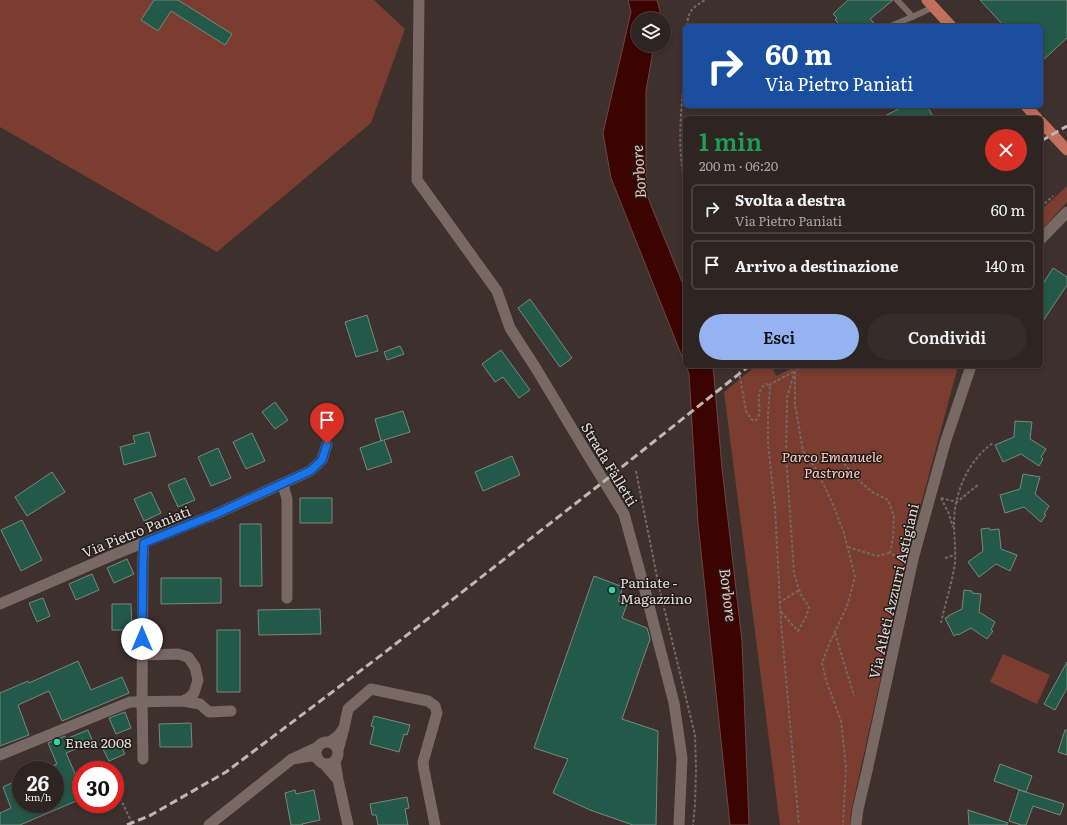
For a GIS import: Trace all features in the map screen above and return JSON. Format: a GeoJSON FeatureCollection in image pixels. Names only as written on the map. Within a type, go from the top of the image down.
{"type":"FeatureCollection","features":[{"type":"Feature","properties":{"kind":"main road"},"geometry":{"type":"LineString","coordinates":[[930,3],[949,24]]}},
{"type":"Feature","properties":{"kind":"main road"},"geometry":{"type":"LineString","coordinates":[[1028,108],[1035,116]]}},
{"type":"Feature","properties":{"kind":"main road"},"geometry":{"type":"LineString","coordinates":[[1043,124],[1067,150]]}},
{"type":"Feature","properties":{"kind":"street","name":"Strada Falletti"},"geometry":{"type":"LineString","coordinates":[[419,0],[417,180],[497,291],[510,328],[624,514],[674,703],[682,758],[679,825]]}},
{"type":"Feature","properties":{"kind":"street"},"geometry":{"type":"LineString","coordinates":[[1043,237],[1067,212]]}},
{"type":"Feature","properties":{"kind":"street","name":"Via Atleti Azzurri Astigiani"},"geometry":{"type":"LineString","coordinates":[[856,825],[858,809],[876,734],[913,559],[945,443],[970,368]]}},
{"type":"Feature","properties":{"kind":"street","name":"Via Pietro Paniati"},"geometry":{"type":"LineString","coordinates":[[0,604],[113,555],[216,514],[310,471],[322,460],[327,444]]}},
{"type":"Feature","properties":{"kind":"street"},"geometry":{"type":"LineString","coordinates":[[283,483],[287,500],[287,598]]}},
{"type":"Feature","properties":{"kind":"street"},"geometry":{"type":"LineString","coordinates":[[143,760],[142,654],[144,543]]}},
{"type":"Feature","properties":{"kind":"street"},"geometry":{"type":"LineString","coordinates":[[142,654],[178,654],[188,657],[195,667],[198,680],[194,693],[183,701]]}},
{"type":"Feature","properties":{"kind":"street"},"geometry":{"type":"LineString","coordinates":[[209,825],[292,759],[327,753],[344,728],[348,709],[371,689],[428,702],[435,706],[437,713],[424,762],[424,770],[435,825]]}},
{"type":"Feature","properties":{"kind":"street"},"geometry":{"type":"LineString","coordinates":[[0,755],[130,702],[183,701],[200,704],[209,712],[230,711]]}},
{"type":"Feature","properties":{"kind":"street"},"geometry":{"type":"LineString","coordinates":[[327,753],[338,780],[348,825]]}},
{"type":"Feature","properties":{"kind":"lane"},"geometry":{"type":"LineString","coordinates":[[897,0],[913,17]]}},
{"type":"Feature","properties":{"kind":"lane"},"geometry":{"type":"LineString","coordinates":[[896,24],[913,17],[930,3]]}},
{"type":"Feature","properties":{"kind":"path"},"geometry":{"type":"LineString","coordinates":[[687,24],[691,9],[705,0]]}},
{"type":"Feature","properties":{"kind":"path"},"geometry":{"type":"LineString","coordinates":[[683,100],[680,127],[683,172]]}},
{"type":"Feature","properties":{"kind":"path"},"geometry":{"type":"LineString","coordinates":[[1043,205],[1053,196]]}},
{"type":"Feature","properties":{"kind":"path"},"geometry":{"type":"LineString","coordinates":[[738,368],[746,411],[751,419],[755,421],[758,417],[759,392],[762,386],[766,384],[769,385],[799,368]]}},
{"type":"Feature","properties":{"kind":"path"},"geometry":{"type":"LineString","coordinates":[[795,371],[795,404],[803,451],[816,469],[832,502],[848,547],[855,577],[847,606],[822,663],[826,680],[841,721],[846,768],[843,825]]}},
{"type":"Feature","properties":{"kind":"path"},"geometry":{"type":"LineString","coordinates":[[780,611],[798,631],[806,617],[809,607],[801,595],[794,574],[786,460],[786,397],[795,371]]}},
{"type":"Feature","properties":{"kind":"path"},"geometry":{"type":"LineString","coordinates":[[769,385],[768,444],[775,508],[780,611],[800,825]]}},
{"type":"Feature","properties":{"kind":"path"},"geometry":{"type":"LineString","coordinates":[[941,623],[954,564],[956,549],[954,522],[960,491],[971,466],[982,451],[993,443]]}},
{"type":"Feature","properties":{"kind":"path"},"geometry":{"type":"LineString","coordinates":[[812,464],[829,457],[842,461],[860,482],[872,492],[888,500],[894,516],[893,538],[890,553]]}},
{"type":"Feature","properties":{"kind":"path"},"geometry":{"type":"LineString","coordinates":[[636,471],[659,587],[695,735],[696,769],[693,825]]}},
{"type":"Feature","properties":{"kind":"path"},"geometry":{"type":"LineString","coordinates":[[957,502],[979,484]]}},
{"type":"Feature","properties":{"kind":"path"},"geometry":{"type":"LineString","coordinates":[[954,530],[949,514],[940,498],[957,502]]}},
{"type":"Feature","properties":{"kind":"path"},"geometry":{"type":"LineString","coordinates":[[848,547],[877,556],[890,553],[896,556],[908,557]]}},
{"type":"Feature","properties":{"kind":"path"},"geometry":{"type":"LineString","coordinates":[[946,558],[955,555]]}},
{"type":"Feature","properties":{"kind":"path"},"geometry":{"type":"LineString","coordinates":[[780,603],[799,590]]}},
{"type":"Feature","properties":{"kind":"path"},"geometry":{"type":"LineString","coordinates":[[835,632],[854,696]]}},
{"type":"Feature","properties":{"kind":"path"},"geometry":{"type":"LineString","coordinates":[[124,806],[133,825]]}},
{"type":"Feature","properties":{"kind":"green space"},"geometry":{"type":"Polygon","coordinates":[[[0,0],[374,0],[405,29],[371,123],[217,252],[0,127],[0,0]]]}},
{"type":"Feature","properties":{"kind":"green space"},"geometry":{"type":"Polygon","coordinates":[[[1067,186],[1067,202],[1043,229],[1043,208],[1067,186]]]}},
{"type":"Feature","properties":{"kind":"green space","name":"Parco Emanuele Pastrone"},"geometry":{"type":"Polygon","coordinates":[[[754,368],[773,368],[776,376],[792,368],[957,368],[911,542],[851,812],[850,825],[780,825],[724,392],[754,368]]]}},
{"type":"Feature","properties":{"kind":"green space"},"geometry":{"type":"Polygon","coordinates":[[[1003,654],[1050,675],[1037,704],[990,682],[1003,654]]]}},
{"type":"Feature","properties":{"kind":"water"},"geometry":{"type":"Polygon","coordinates":[[[628,0],[657,0],[660,11],[631,12],[628,0]]]}},
{"type":"Feature","properties":{"kind":"water","name":"Borbore"},"geometry":{"type":"Polygon","coordinates":[[[631,12],[631,52],[653,52],[646,91],[646,193],[683,284],[683,359],[611,178],[603,133],[631,12]]]}},
{"type":"Feature","properties":{"kind":"water","name":"Borbore"},"geometry":{"type":"Polygon","coordinates":[[[687,368],[713,368],[722,468],[742,641],[749,825],[730,825],[698,523],[689,374],[687,368]]]}},
{"type":"Feature","properties":{"kind":"building"},"geometry":{"type":"Polygon","coordinates":[[[154,0],[178,0],[232,34],[225,45],[171,11],[158,31],[141,20],[154,0]]]}},
{"type":"Feature","properties":{"kind":"building"},"geometry":{"type":"Polygon","coordinates":[[[848,0],[893,0],[870,19],[875,24],[839,24],[835,20],[837,18],[833,14],[848,0]]]}},
{"type":"Feature","properties":{"kind":"building"},"geometry":{"type":"Polygon","coordinates":[[[980,0],[1067,0],[1067,38],[1043,60],[1043,24],[1002,24],[980,0]]]}},
{"type":"Feature","properties":{"kind":"building"},"geometry":{"type":"Polygon","coordinates":[[[900,108],[928,108],[933,116],[885,116],[900,108]]]}},
{"type":"Feature","properties":{"kind":"building"},"geometry":{"type":"Polygon","coordinates":[[[1053,268],[1067,277],[1067,285],[1043,321],[1043,284],[1053,268]]]}},
{"type":"Feature","properties":{"kind":"building"},"geometry":{"type":"Polygon","coordinates":[[[530,299],[572,358],[560,367],[518,308],[530,299]]]}},
{"type":"Feature","properties":{"kind":"building"},"geometry":{"type":"Polygon","coordinates":[[[367,315],[378,351],[356,357],[345,322],[367,315]]]}},
{"type":"Feature","properties":{"kind":"building"},"geometry":{"type":"Polygon","coordinates":[[[400,346],[404,354],[387,360],[384,352],[400,346]]]}},
{"type":"Feature","properties":{"kind":"building"},"geometry":{"type":"Polygon","coordinates":[[[501,350],[530,390],[519,398],[503,377],[495,382],[482,364],[501,350]]]}},
{"type":"Feature","properties":{"kind":"building"},"geometry":{"type":"Polygon","coordinates":[[[275,402],[288,420],[275,429],[262,412],[275,402]]]}},
{"type":"Feature","properties":{"kind":"building"},"geometry":{"type":"Polygon","coordinates":[[[403,411],[410,432],[384,440],[392,462],[367,470],[360,448],[381,441],[375,419],[403,411]]]}},
{"type":"Feature","properties":{"kind":"building"},"geometry":{"type":"Polygon","coordinates":[[[1015,421],[1032,422],[1030,439],[1046,449],[1041,457],[1043,459],[1039,466],[1021,454],[1003,462],[995,445],[1014,437],[1015,421]]]}},
{"type":"Feature","properties":{"kind":"building"},"geometry":{"type":"Polygon","coordinates":[[[149,432],[156,456],[124,465],[120,447],[135,443],[133,436],[149,432]]]}},
{"type":"Feature","properties":{"kind":"building"},"geometry":{"type":"Polygon","coordinates":[[[252,433],[265,461],[246,469],[233,442],[252,433]]]}},
{"type":"Feature","properties":{"kind":"building"},"geometry":{"type":"Polygon","coordinates":[[[218,448],[231,478],[211,486],[198,457],[218,448]]]}},
{"type":"Feature","properties":{"kind":"building"},"geometry":{"type":"Polygon","coordinates":[[[512,456],[520,475],[483,491],[475,472],[512,456]]]}},
{"type":"Feature","properties":{"kind":"building"},"geometry":{"type":"Polygon","coordinates":[[[52,472],[65,492],[27,516],[15,497],[52,472]]]}},
{"type":"Feature","properties":{"kind":"building"},"geometry":{"type":"Polygon","coordinates":[[[1023,474],[1040,477],[1035,494],[1049,506],[1044,514],[1046,515],[1041,522],[1024,507],[1005,513],[1000,495],[1020,489],[1023,474]]]}},
{"type":"Feature","properties":{"kind":"building"},"geometry":{"type":"Polygon","coordinates":[[[185,478],[195,500],[178,507],[168,485],[185,478]]]}},
{"type":"Feature","properties":{"kind":"building"},"geometry":{"type":"Polygon","coordinates":[[[151,492],[161,513],[144,521],[134,499],[151,492]]]}},
{"type":"Feature","properties":{"kind":"building"},"geometry":{"type":"Polygon","coordinates":[[[300,498],[332,498],[332,523],[300,523],[300,498]]]}},
{"type":"Feature","properties":{"kind":"building"},"geometry":{"type":"Polygon","coordinates":[[[22,520],[42,560],[21,571],[1,530],[22,520]]]}},
{"type":"Feature","properties":{"kind":"building"},"geometry":{"type":"Polygon","coordinates":[[[240,524],[261,524],[262,586],[240,586],[240,524]]]}},
{"type":"Feature","properties":{"kind":"building"},"geometry":{"type":"Polygon","coordinates":[[[989,528],[990,530],[999,529],[1001,549],[1017,555],[1010,571],[996,564],[979,577],[968,562],[983,551],[981,529],[989,528]]]}},
{"type":"Feature","properties":{"kind":"building"},"geometry":{"type":"Polygon","coordinates":[[[127,559],[134,574],[114,583],[107,568],[127,559]]]}},
{"type":"Feature","properties":{"kind":"building"},"geometry":{"type":"Polygon","coordinates":[[[92,574],[99,590],[76,600],[69,584],[92,574]]]}},
{"type":"Feature","properties":{"kind":"building"},"geometry":{"type":"Polygon","coordinates":[[[594,576],[623,587],[618,601],[627,604],[622,618],[647,628],[650,639],[622,719],[658,731],[656,825],[633,825],[590,810],[553,793],[568,759],[534,748],[594,576]]]}},
{"type":"Feature","properties":{"kind":"building"},"geometry":{"type":"Polygon","coordinates":[[[161,578],[221,578],[221,603],[161,604],[161,578]]]}},
{"type":"Feature","properties":{"kind":"building"},"geometry":{"type":"Polygon","coordinates":[[[964,590],[981,594],[979,612],[995,622],[991,630],[993,631],[987,639],[971,628],[954,636],[945,618],[962,609],[964,590]]]}},
{"type":"Feature","properties":{"kind":"building"},"geometry":{"type":"Polygon","coordinates":[[[43,598],[50,616],[37,622],[29,603],[43,598]]]}},
{"type":"Feature","properties":{"kind":"building"},"geometry":{"type":"Polygon","coordinates":[[[112,604],[131,604],[132,630],[112,630],[112,604]]]}},
{"type":"Feature","properties":{"kind":"building"},"geometry":{"type":"Polygon","coordinates":[[[320,609],[321,634],[259,635],[258,610],[320,609]]]}},
{"type":"Feature","properties":{"kind":"building"},"geometry":{"type":"Polygon","coordinates":[[[217,630],[240,630],[240,692],[217,692],[217,630]]]}},
{"type":"Feature","properties":{"kind":"building"},"geometry":{"type":"Polygon","coordinates":[[[78,661],[91,690],[122,677],[129,693],[62,721],[49,691],[18,705],[29,735],[0,746],[0,693],[28,681],[29,683],[78,661]]]}},
{"type":"Feature","properties":{"kind":"building"},"geometry":{"type":"Polygon","coordinates":[[[1067,662],[1067,688],[1055,710],[1044,704],[1067,662]]]}},
{"type":"Feature","properties":{"kind":"building"},"geometry":{"type":"Polygon","coordinates":[[[125,712],[131,728],[116,734],[109,718],[125,712]]]}},
{"type":"Feature","properties":{"kind":"building"},"geometry":{"type":"Polygon","coordinates":[[[374,716],[410,725],[407,735],[404,734],[399,752],[370,744],[374,727],[371,726],[374,716]]]}},
{"type":"Feature","properties":{"kind":"building"},"geometry":{"type":"Polygon","coordinates":[[[191,723],[192,747],[160,747],[159,724],[191,723]]]}},
{"type":"Feature","properties":{"kind":"building"},"geometry":{"type":"Polygon","coordinates":[[[88,730],[93,742],[66,753],[72,767],[72,803],[64,806],[64,761],[56,761],[48,743],[65,736],[66,739],[88,730]]]}},
{"type":"Feature","properties":{"kind":"building"},"geometry":{"type":"Polygon","coordinates":[[[1065,730],[1067,730],[1067,755],[1058,752],[1065,730]]]}},
{"type":"Feature","properties":{"kind":"building"},"geometry":{"type":"Polygon","coordinates":[[[119,742],[125,754],[109,761],[103,749],[119,742]]]}},
{"type":"Feature","properties":{"kind":"building"},"geometry":{"type":"Polygon","coordinates":[[[1000,764],[1032,776],[1026,792],[994,781],[1000,764]]]}},
{"type":"Feature","properties":{"kind":"building"},"geometry":{"type":"Polygon","coordinates":[[[12,783],[12,813],[48,813],[20,825],[0,825],[0,813],[11,808],[3,787],[12,783]]]}},
{"type":"Feature","properties":{"kind":"building"},"geometry":{"type":"Polygon","coordinates":[[[295,790],[296,794],[314,790],[320,820],[302,824],[303,825],[291,825],[285,793],[295,790]]]}},
{"type":"Feature","properties":{"kind":"building"},"geometry":{"type":"Polygon","coordinates":[[[1019,790],[1064,804],[1060,815],[1033,806],[1026,825],[1009,821],[1019,790]]]}},
{"type":"Feature","properties":{"kind":"building"},"geometry":{"type":"Polygon","coordinates":[[[407,797],[409,808],[405,809],[408,825],[378,825],[376,815],[372,815],[370,804],[407,797]]]}},
{"type":"Feature","properties":{"kind":"building"},"geometry":{"type":"Polygon","coordinates":[[[968,810],[1008,823],[1007,825],[969,825],[968,810]]]}},
{"type":"Feature","properties":{"kind":"railway"},"geometry":{"type":"LineString","coordinates":[[1043,140],[1067,126]]}},
{"type":"Feature","properties":{"kind":"railway"},"geometry":{"type":"LineString","coordinates":[[127,825],[151,815],[226,772],[384,653],[746,368]]}},
{"type":"Feature","properties":{"kind":"place","name":"Paniate - Magazzino"},"geometry":{"type":"Point","coordinates":[612,590]}},
{"type":"Feature","properties":{"kind":"place","name":"Enea 2008"},"geometry":{"type":"Point","coordinates":[57,742]}},
{"type":"Feature","properties":{"kind":"route"},"geometry":{"type":"LineString","coordinates":[[142,639],[144,543],[216,514],[310,471],[322,460],[327,444]]}}]}
